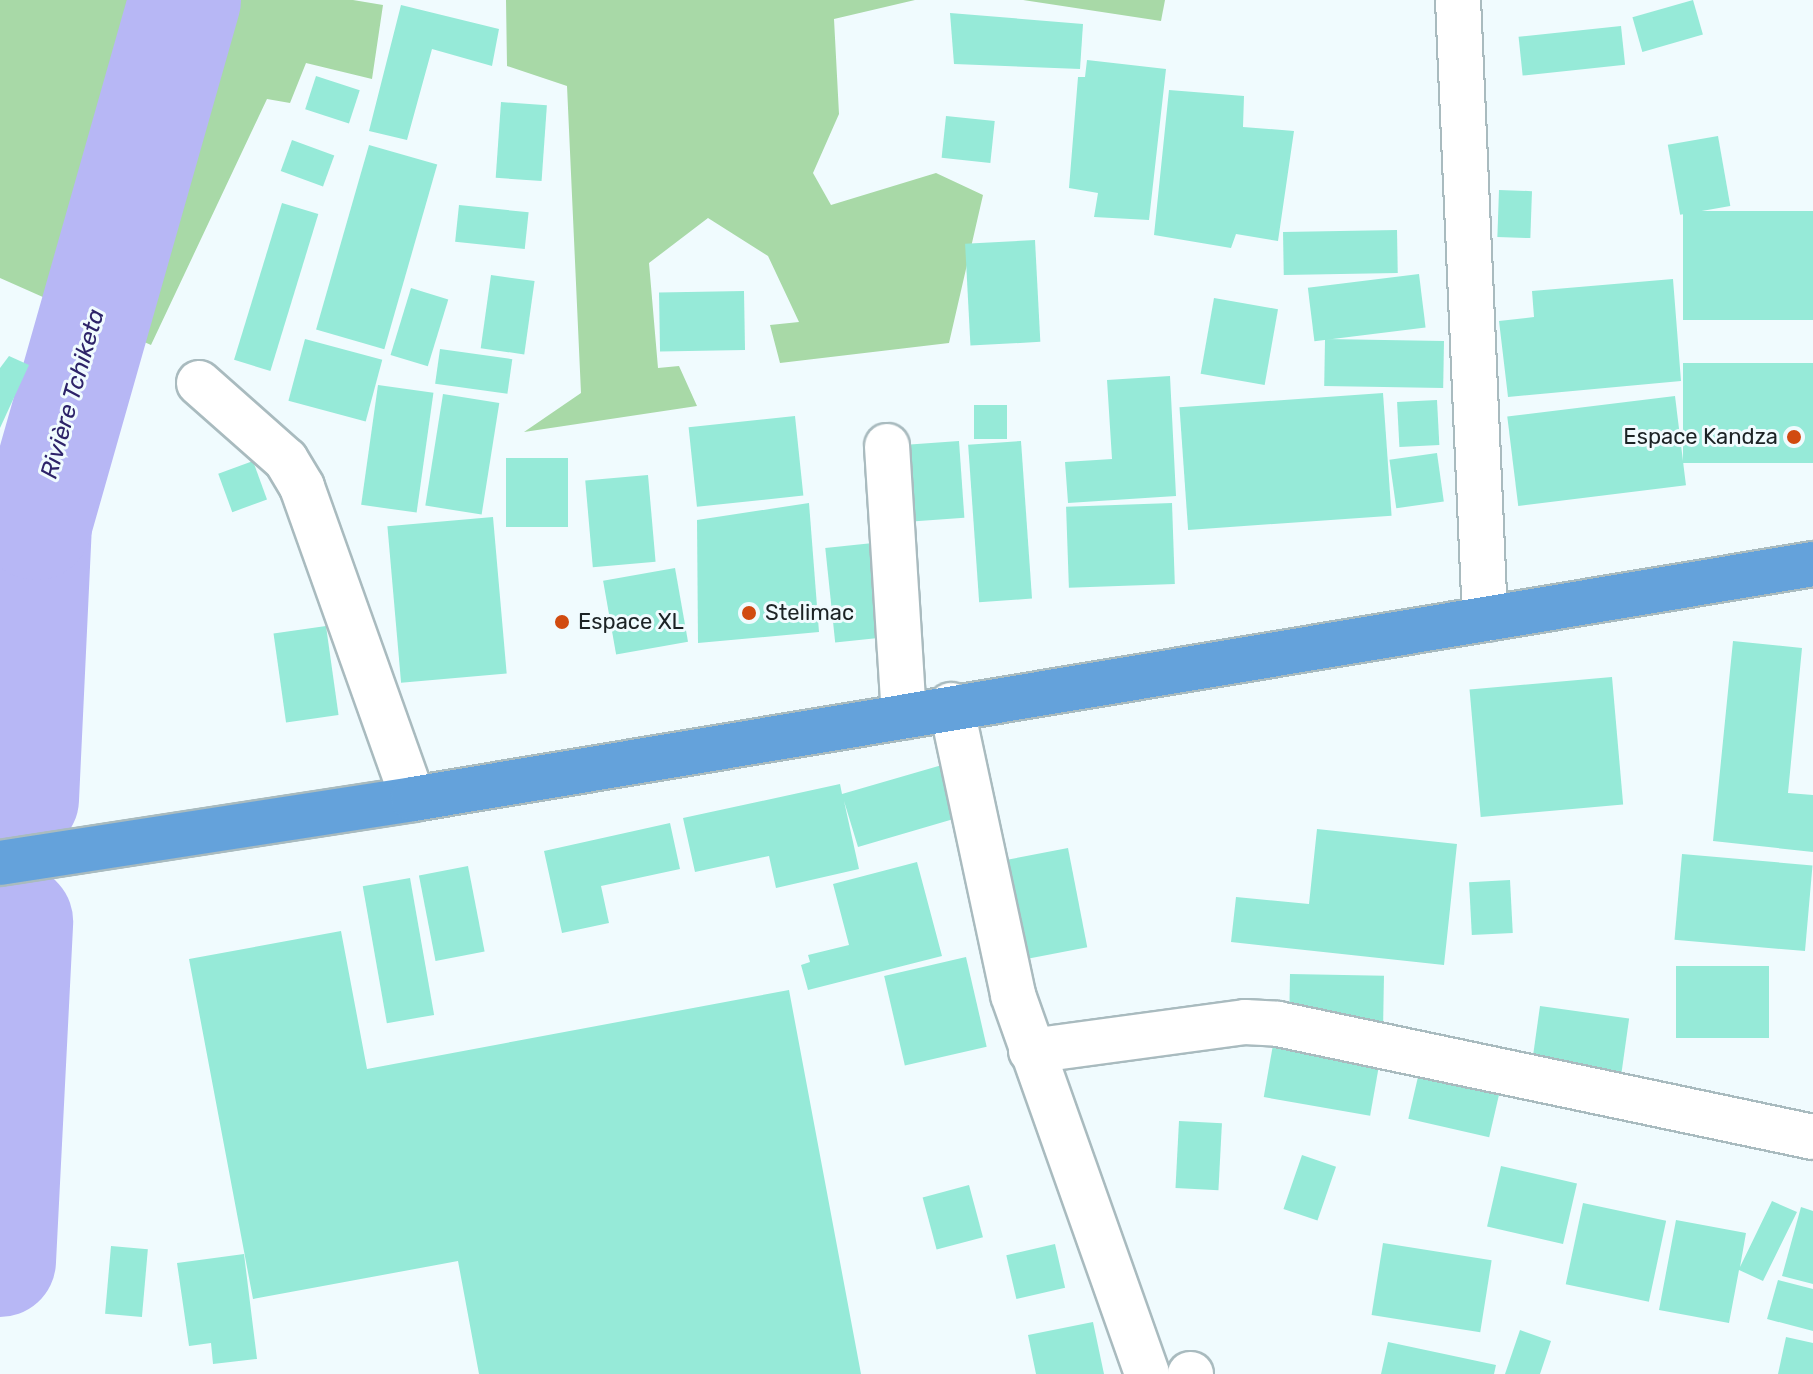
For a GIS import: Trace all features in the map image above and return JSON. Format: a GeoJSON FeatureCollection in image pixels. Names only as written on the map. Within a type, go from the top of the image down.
{"type":"FeatureCollection","features":[{"type":"Feature","properties":{"kind":"highway"},"geometry":{"type":"LineString","coordinates":[[0,863],[413,799],[904,716],[951,705],[1813,564]]}},
{"type":"Feature","properties":{"kind":"street"},"geometry":{"type":"LineString","coordinates":[[1458,0],[1485,619]]}},
{"type":"Feature","properties":{"kind":"street"},"geometry":{"type":"LineString","coordinates":[[199,383],[286,460],[302,487],[413,799]]}},
{"type":"Feature","properties":{"kind":"street"},"geometry":{"type":"LineString","coordinates":[[887,446],[904,716]]}},
{"type":"Feature","properties":{"kind":"street"},"geometry":{"type":"LineString","coordinates":[[951,705],[1013,995],[1147,1374]]}},
{"type":"Feature","properties":{"kind":"street"},"geometry":{"type":"LineString","coordinates":[[1031,1051],[1245,1022],[1278,1024],[1813,1137]]}},
{"type":"Feature","properties":{"kind":"green space"},"geometry":{"type":"Polygon","coordinates":[[[0,0],[353,0],[383,5],[372,79],[306,63],[290,103],[267,99],[151,345],[0,278],[0,0]]]}},
{"type":"Feature","properties":{"kind":"green space"},"geometry":{"type":"Polygon","coordinates":[[[506,0],[915,0],[834,19],[839,114],[813,173],[831,205],[936,173],[983,195],[949,343],[780,363],[770,325],[799,322],[768,256],[708,218],[649,263],[658,368],[679,366],[697,406],[524,432],[581,393],[567,86],[507,66],[506,0]]]}},
{"type":"Feature","properties":{"kind":"green space"},"geometry":{"type":"Polygon","coordinates":[[[1023,0],[1165,0],[1161,21],[1023,0]]]}},
{"type":"Feature","properties":{"kind":"building"},"geometry":{"type":"Polygon","coordinates":[[[1693,0],[1703,35],[1642,52],[1632,17],[1693,0]]]}},
{"type":"Feature","properties":{"kind":"building"},"geometry":{"type":"Polygon","coordinates":[[[401,5],[499,29],[492,66],[432,49],[407,140],[369,131],[401,5]]]}},
{"type":"Feature","properties":{"kind":"building"},"geometry":{"type":"Polygon","coordinates":[[[950,13],[1083,24],[1080,69],[954,64],[950,13]]]}},
{"type":"Feature","properties":{"kind":"building"},"geometry":{"type":"Polygon","coordinates":[[[1621,26],[1625,65],[1523,76],[1519,37],[1621,26]]]}},
{"type":"Feature","properties":{"kind":"building"},"geometry":{"type":"Polygon","coordinates":[[[1087,60],[1166,69],[1149,220],[1094,217],[1098,193],[1069,188],[1078,77],[1085,77],[1087,60]]]}},
{"type":"Feature","properties":{"kind":"building"},"geometry":{"type":"Polygon","coordinates":[[[316,76],[360,90],[349,124],[305,109],[316,76]]]}},
{"type":"Feature","properties":{"kind":"building"},"geometry":{"type":"Polygon","coordinates":[[[1169,90],[1244,96],[1243,127],[1294,131],[1278,241],[1236,234],[1231,248],[1154,235],[1169,90]]]}},
{"type":"Feature","properties":{"kind":"building"},"geometry":{"type":"Polygon","coordinates":[[[501,102],[547,105],[542,181],[496,178],[501,102]]]}},
{"type":"Feature","properties":{"kind":"building"},"geometry":{"type":"Polygon","coordinates":[[[946,116],[995,121],[990,163],[942,158],[946,116]]]}},
{"type":"Feature","properties":{"kind":"building"},"geometry":{"type":"Polygon","coordinates":[[[1718,136],[1730,206],[1680,215],[1668,145],[1718,136]]]}},
{"type":"Feature","properties":{"kind":"building"},"geometry":{"type":"Polygon","coordinates":[[[292,140],[334,155],[323,186],[281,171],[292,140]]]}},
{"type":"Feature","properties":{"kind":"building"},"geometry":{"type":"Polygon","coordinates":[[[369,145],[437,165],[384,349],[316,330],[369,145]]]}},
{"type":"Feature","properties":{"kind":"building"},"geometry":{"type":"Polygon","coordinates":[[[1499,190],[1532,191],[1530,238],[1497,237],[1499,190]]]}},
{"type":"Feature","properties":{"kind":"building"},"geometry":{"type":"Polygon","coordinates":[[[282,203],[318,214],[270,371],[234,360],[282,203]]]}},
{"type":"Feature","properties":{"kind":"building"},"geometry":{"type":"Polygon","coordinates":[[[459,205],[529,212],[525,249],[455,242],[459,205]]]}},
{"type":"Feature","properties":{"kind":"building"},"geometry":{"type":"Polygon","coordinates":[[[1683,211],[1813,211],[1813,320],[1683,320],[1683,211]]]}},
{"type":"Feature","properties":{"kind":"building"},"geometry":{"type":"Polygon","coordinates":[[[1397,230],[1398,273],[1284,275],[1283,232],[1397,230]]]}},
{"type":"Feature","properties":{"kind":"building"},"geometry":{"type":"Polygon","coordinates":[[[1035,240],[1040,342],[970,346],[965,244],[1035,240]]]}},
{"type":"Feature","properties":{"kind":"building"},"geometry":{"type":"Polygon","coordinates":[[[1419,274],[1426,328],[1314,341],[1308,288],[1419,274]]]}},
{"type":"Feature","properties":{"kind":"building"},"geometry":{"type":"Polygon","coordinates":[[[491,275],[535,281],[524,354],[481,348],[491,275]]]}},
{"type":"Feature","properties":{"kind":"building"},"geometry":{"type":"Polygon","coordinates":[[[1673,279],[1681,381],[1508,397],[1499,321],[1534,317],[1532,291],[1673,279]]]}},
{"type":"Feature","properties":{"kind":"building"},"geometry":{"type":"Polygon","coordinates":[[[411,288],[448,299],[428,366],[391,355],[411,288]]]}},
{"type":"Feature","properties":{"kind":"building"},"geometry":{"type":"Polygon","coordinates":[[[744,291],[745,350],[660,351],[659,292],[744,291]]]}},
{"type":"Feature","properties":{"kind":"building"},"geometry":{"type":"Polygon","coordinates":[[[1214,298],[1278,309],[1265,385],[1201,374],[1214,298]]]}},
{"type":"Feature","properties":{"kind":"building"},"geometry":{"type":"Polygon","coordinates":[[[305,339],[382,360],[366,422],[288,401],[305,339]]]}},
{"type":"Feature","properties":{"kind":"building"},"geometry":{"type":"Polygon","coordinates":[[[1325,339],[1444,341],[1443,388],[1324,386],[1325,339]]]}},
{"type":"Feature","properties":{"kind":"building"},"geometry":{"type":"Polygon","coordinates":[[[440,349],[512,359],[507,394],[435,384],[440,349]]]}},
{"type":"Feature","properties":{"kind":"building"},"geometry":{"type":"Polygon","coordinates":[[[9,356],[29,365],[0,428],[0,368],[9,356]]]}},
{"type":"Feature","properties":{"kind":"building"},"geometry":{"type":"Polygon","coordinates":[[[1683,363],[1813,363],[1813,463],[1683,463],[1683,363]]]}},
{"type":"Feature","properties":{"kind":"building"},"geometry":{"type":"Polygon","coordinates":[[[1170,376],[1176,496],[1068,503],[1065,462],[1112,459],[1107,380],[1170,376]]]}},
{"type":"Feature","properties":{"kind":"building"},"geometry":{"type":"Polygon","coordinates":[[[378,385],[433,393],[417,513],[361,505],[378,385]]]}},
{"type":"Feature","properties":{"kind":"building"},"geometry":{"type":"Polygon","coordinates":[[[1383,393],[1392,516],[1188,530],[1179,407],[1383,393]]]}},
{"type":"Feature","properties":{"kind":"building"},"geometry":{"type":"Polygon","coordinates":[[[443,394],[499,403],[482,515],[425,506],[443,394]]]}},
{"type":"Feature","properties":{"kind":"building"},"geometry":{"type":"Polygon","coordinates":[[[1675,396],[1686,485],[1518,506],[1507,417],[1675,396]]]}},
{"type":"Feature","properties":{"kind":"building"},"geometry":{"type":"Polygon","coordinates":[[[1437,400],[1439,445],[1399,447],[1397,402],[1437,400]]]}},
{"type":"Feature","properties":{"kind":"building"},"geometry":{"type":"Polygon","coordinates":[[[974,405],[1007,405],[1007,439],[974,439],[974,405]]]}},
{"type":"Feature","properties":{"kind":"building"},"geometry":{"type":"Polygon","coordinates":[[[795,416],[803,496],[697,507],[689,427],[795,416]]]}},
{"type":"Feature","properties":{"kind":"building"},"geometry":{"type":"Polygon","coordinates":[[[959,441],[964,518],[915,521],[910,444],[959,441]]]}},
{"type":"Feature","properties":{"kind":"building"},"geometry":{"type":"Polygon","coordinates":[[[1021,441],[1032,599],[979,602],[968,445],[1021,441]]]}},
{"type":"Feature","properties":{"kind":"building"},"geometry":{"type":"Polygon","coordinates":[[[1437,453],[1444,502],[1396,508],[1389,460],[1437,453]]]}},
{"type":"Feature","properties":{"kind":"building"},"geometry":{"type":"Polygon","coordinates":[[[506,458],[568,458],[568,527],[506,527],[506,458]]]}},
{"type":"Feature","properties":{"kind":"building"},"geometry":{"type":"Polygon","coordinates":[[[253,461],[267,500],[232,512],[218,474],[253,461]]]}},
{"type":"Feature","properties":{"kind":"building"},"geometry":{"type":"Polygon","coordinates":[[[648,475],[656,562],[593,567],[585,480],[648,475]]]}},
{"type":"Feature","properties":{"kind":"building"},"geometry":{"type":"Polygon","coordinates":[[[809,503],[819,632],[698,643],[697,520],[809,503]]]}},
{"type":"Feature","properties":{"kind":"building"},"geometry":{"type":"Polygon","coordinates":[[[1172,503],[1175,584],[1069,588],[1066,507],[1172,503]]]}},
{"type":"Feature","properties":{"kind":"building"},"geometry":{"type":"Polygon","coordinates":[[[493,517],[507,673],[401,683],[387,526],[493,517]]]}},
{"type":"Feature","properties":{"kind":"building"},"geometry":{"type":"Polygon","coordinates":[[[873,543],[883,637],[835,642],[825,548],[873,543]]]}},
{"type":"Feature","properties":{"kind":"building"},"geometry":{"type":"Polygon","coordinates":[[[675,568],[688,642],[616,655],[603,581],[675,568]]]}},
{"type":"Feature","properties":{"kind":"building"},"geometry":{"type":"Polygon","coordinates":[[[326,626],[339,715],[286,723],[274,633],[326,626]]]}},
{"type":"Feature","properties":{"kind":"building"},"geometry":{"type":"Polygon","coordinates":[[[1733,641],[1802,648],[1788,793],[1813,795],[1813,852],[1713,841],[1733,641]]]}},
{"type":"Feature","properties":{"kind":"building"},"geometry":{"type":"Polygon","coordinates":[[[1612,677],[1623,805],[1481,817],[1470,689],[1612,677]]]}},
{"type":"Feature","properties":{"kind":"building"},"geometry":{"type":"Polygon","coordinates":[[[942,765],[957,818],[858,847],[844,801],[859,869],[776,888],[769,856],[695,872],[683,818],[840,784],[842,794],[942,765]]]}},
{"type":"Feature","properties":{"kind":"building"},"geometry":{"type":"Polygon","coordinates":[[[670,823],[680,869],[601,886],[609,923],[562,933],[544,851],[670,823]]]}},
{"type":"Feature","properties":{"kind":"building"},"geometry":{"type":"Polygon","coordinates":[[[1317,829],[1457,844],[1444,965],[1231,942],[1236,897],[1309,904],[1317,829]]]}},
{"type":"Feature","properties":{"kind":"building"},"geometry":{"type":"Polygon","coordinates":[[[1068,848],[1087,947],[1022,960],[1003,861],[1068,848]]]}},
{"type":"Feature","properties":{"kind":"building"},"geometry":{"type":"Polygon","coordinates":[[[1682,854],[1813,865],[1805,951],[1675,940],[1682,854]]]}},
{"type":"Feature","properties":{"kind":"building"},"geometry":{"type":"Polygon","coordinates":[[[917,862],[942,956],[808,990],[801,965],[810,962],[808,955],[849,945],[833,884],[917,862]]]}},
{"type":"Feature","properties":{"kind":"building"},"geometry":{"type":"Polygon","coordinates":[[[468,866],[485,951],[436,961],[419,876],[468,866]]]}},
{"type":"Feature","properties":{"kind":"building"},"geometry":{"type":"Polygon","coordinates":[[[410,878],[434,1015],[387,1023],[363,886],[410,878]]]}},
{"type":"Feature","properties":{"kind":"building"},"geometry":{"type":"Polygon","coordinates":[[[1510,880],[1513,933],[1472,935],[1469,882],[1510,880]]]}},
{"type":"Feature","properties":{"kind":"building"},"geometry":{"type":"Polygon","coordinates":[[[341,931],[367,1069],[789,990],[861,1374],[479,1374],[458,1261],[253,1299],[189,959],[341,931]]]}},
{"type":"Feature","properties":{"kind":"building"},"geometry":{"type":"Polygon","coordinates":[[[966,957],[987,1047],[905,1066],[884,976],[966,957]]]}},
{"type":"Feature","properties":{"kind":"building"},"geometry":{"type":"Polygon","coordinates":[[[1676,966],[1769,966],[1769,1038],[1676,1038],[1676,966]]]}},
{"type":"Feature","properties":{"kind":"building"},"geometry":{"type":"Polygon","coordinates":[[[1290,974],[1384,976],[1383,1028],[1289,1026],[1290,974]]]}},
{"type":"Feature","properties":{"kind":"building"},"geometry":{"type":"Polygon","coordinates":[[[1540,1006],[1629,1019],[1621,1076],[1532,1063],[1540,1006]]]}},
{"type":"Feature","properties":{"kind":"building"},"geometry":{"type":"Polygon","coordinates":[[[1274,1039],[1380,1058],[1370,1116],[1264,1097],[1274,1039]]]}},
{"type":"Feature","properties":{"kind":"building"},"geometry":{"type":"Polygon","coordinates":[[[1420,1068],[1501,1087],[1489,1137],[1408,1119],[1420,1068]]]}},
{"type":"Feature","properties":{"kind":"building"},"geometry":{"type":"Polygon","coordinates":[[[1179,1121],[1222,1123],[1218,1190],[1175,1188],[1179,1121]]]}},
{"type":"Feature","properties":{"kind":"building"},"geometry":{"type":"Polygon","coordinates":[[[1302,1155],[1336,1167],[1317,1221],[1283,1209],[1302,1155]]]}},
{"type":"Feature","properties":{"kind":"building"},"geometry":{"type":"Polygon","coordinates":[[[1501,1166],[1577,1184],[1563,1244],[1487,1226],[1501,1166]]]}},
{"type":"Feature","properties":{"kind":"building"},"geometry":{"type":"Polygon","coordinates":[[[969,1185],[983,1237],[937,1250],[923,1197],[969,1185]]]}},
{"type":"Feature","properties":{"kind":"building"},"geometry":{"type":"Polygon","coordinates":[[[1772,1201],[1797,1212],[1763,1281],[1739,1270],[1729,1323],[1659,1310],[1676,1220],[1746,1233],[1740,1267],[1772,1201]]]}},
{"type":"Feature","properties":{"kind":"building"},"geometry":{"type":"Polygon","coordinates":[[[1583,1203],[1666,1221],[1649,1302],[1566,1284],[1583,1203]]]}},
{"type":"Feature","properties":{"kind":"building"},"geometry":{"type":"Polygon","coordinates":[[[1801,1207],[1813,1211],[1813,1284],[1782,1276],[1801,1207]]]}},
{"type":"Feature","properties":{"kind":"building"},"geometry":{"type":"Polygon","coordinates":[[[1383,1243],[1492,1260],[1480,1332],[1372,1315],[1383,1243]]]}},
{"type":"Feature","properties":{"kind":"building"},"geometry":{"type":"Polygon","coordinates":[[[1055,1244],[1065,1288],[1016,1299],[1006,1255],[1055,1244]]]}},
{"type":"Feature","properties":{"kind":"building"},"geometry":{"type":"Polygon","coordinates":[[[111,1246],[148,1249],[142,1317],[105,1314],[111,1246]]]}},
{"type":"Feature","properties":{"kind":"building"},"geometry":{"type":"Polygon","coordinates":[[[244,1254],[257,1359],[213,1364],[211,1343],[189,1346],[177,1263],[244,1254]]]}},
{"type":"Feature","properties":{"kind":"building"},"geometry":{"type":"Polygon","coordinates":[[[1778,1280],[1813,1289],[1813,1331],[1767,1319],[1778,1280]]]}},
{"type":"Feature","properties":{"kind":"building"},"geometry":{"type":"Polygon","coordinates":[[[1093,1322],[1104,1374],[1036,1374],[1028,1335],[1093,1322]]]}},
{"type":"Feature","properties":{"kind":"building"},"geometry":{"type":"Polygon","coordinates":[[[1520,1330],[1551,1341],[1540,1374],[1505,1374],[1520,1330]]]}},
{"type":"Feature","properties":{"kind":"building"},"geometry":{"type":"Polygon","coordinates":[[[1786,1337],[1813,1343],[1813,1374],[1778,1374],[1786,1337]]]}},
{"type":"Feature","properties":{"kind":"building"},"geometry":{"type":"Polygon","coordinates":[[[1388,1342],[1496,1365],[1494,1374],[1381,1374],[1388,1342]]]}},
{"type":"Feature","properties":{"kind":"waterway","name":"Rivière Tchiketa"},"geometry":{"type":"LineString","coordinates":[[23,799],[36,524],[185,0]]}},
{"type":"Feature","properties":{"kind":"waterway","name":"Rivière Tchiketa"},"geometry":{"type":"LineString","coordinates":[[0,1261],[17,921]]}},
{"type":"Feature","properties":{"kind":"place","name":"Espace Kandza"},"geometry":{"type":"Point","coordinates":[1794,437]}},
{"type":"Feature","properties":{"kind":"place","name":"Stelimac"},"geometry":{"type":"Point","coordinates":[749,613]}},
{"type":"Feature","properties":{"kind":"place","name":"Espace XL"},"geometry":{"type":"Point","coordinates":[562,622]}}]}
